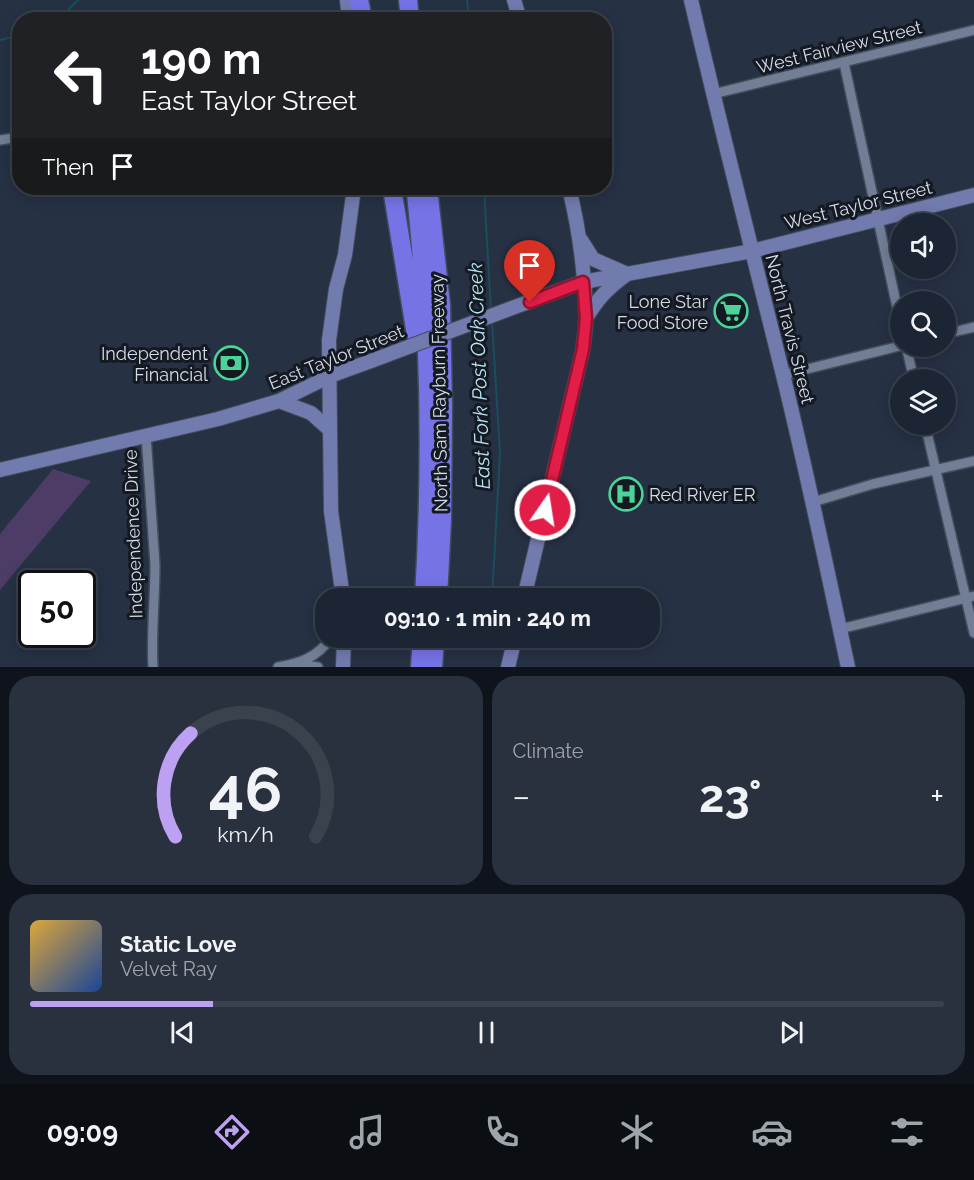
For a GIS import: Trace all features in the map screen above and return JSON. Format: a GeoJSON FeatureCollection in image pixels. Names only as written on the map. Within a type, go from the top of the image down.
{"type":"FeatureCollection","features":[{"type":"Feature","properties":{"kind":"highway"},"geometry":{"type":"LineString","coordinates":[[393,195],[430,414]]}},
{"type":"Feature","properties":{"kind":"highway","name":"North Sam Rayburn Freeway"},"geometry":{"type":"LineString","coordinates":[[416,195],[422,257],[430,414],[428,540],[425,588]]}},
{"type":"Feature","properties":{"kind":"highway","name":"North Sam Rayburn Freeway"},"geometry":{"type":"LineString","coordinates":[[429,195],[441,305],[443,408],[439,588]]}},
{"type":"Feature","properties":{"kind":"highway"},"geometry":{"type":"LineString","coordinates":[[420,667],[421,648]]}},
{"type":"Feature","properties":{"kind":"highway"},"geometry":{"type":"LineString","coordinates":[[433,667],[434,648]]}},
{"type":"Feature","properties":{"kind":"main road","name":"North Travis Street"},"geometry":{"type":"LineString","coordinates":[[691,0],[813,502],[848,667]]}},
{"type":"Feature","properties":{"kind":"main road"},"geometry":{"type":"LineString","coordinates":[[342,588],[331,511],[329,340],[336,289],[345,255],[353,195]]}},
{"type":"Feature","properties":{"kind":"main road"},"geometry":{"type":"LineString","coordinates":[[526,588],[583,349],[586,318],[578,237],[570,195]]}},
{"type":"Feature","properties":{"kind":"main road","name":"West Taylor Street"},"geometry":{"type":"LineString","coordinates":[[752,251],[974,195]]}},
{"type":"Feature","properties":{"kind":"main road"},"geometry":{"type":"LineString","coordinates":[[578,237],[593,259],[627,274],[596,301],[586,318]]}},
{"type":"Feature","properties":{"kind":"main road","name":"East Taylor Street"},"geometry":{"type":"LineString","coordinates":[[0,470],[218,419],[279,401],[330,376],[583,282],[752,251]]}},
{"type":"Feature","properties":{"kind":"main road"},"geometry":{"type":"LineString","coordinates":[[279,401],[311,413],[330,430]]}},
{"type":"Feature","properties":{"kind":"main road"},"geometry":{"type":"LineString","coordinates":[[343,667],[344,648]]}},
{"type":"Feature","properties":{"kind":"main road"},"geometry":{"type":"LineString","coordinates":[[508,667],[513,648]]}},
{"type":"Feature","properties":{"kind":"street","name":"West Fairview Street"},"geometry":{"type":"LineString","coordinates":[[713,94],[974,30]]}},
{"type":"Feature","properties":{"kind":"street"},"geometry":{"type":"LineString","coordinates":[[844,63],[894,291]]}},
{"type":"Feature","properties":{"kind":"street"},"geometry":{"type":"LineString","coordinates":[[956,331],[974,327]]}},
{"type":"Feature","properties":{"kind":"street"},"geometry":{"type":"LineString","coordinates":[[783,375],[890,348]]}},
{"type":"Feature","properties":{"kind":"street","name":"Independence Drive"},"geometry":{"type":"LineString","coordinates":[[146,435],[155,565],[153,667]]}},
{"type":"Feature","properties":{"kind":"street"},"geometry":{"type":"LineString","coordinates":[[928,435],[970,596],[974,633]]}},
{"type":"Feature","properties":{"kind":"street"},"geometry":{"type":"LineString","coordinates":[[813,502],[873,484],[974,461]]}},
{"type":"Feature","properties":{"kind":"street"},"geometry":{"type":"LineString","coordinates":[[840,629],[970,596]]}},
{"type":"Feature","properties":{"kind":"street"},"geometry":{"type":"LineString","coordinates":[[278,667],[297,664],[314,656],[322,648]]}},
{"type":"Feature","properties":{"kind":"street"},"geometry":{"type":"LineString","coordinates":[[297,664],[318,667]]}},
{"type":"Feature","properties":{"kind":"shaded area"},"geometry":{"type":"Polygon","coordinates":[[[53,469],[91,481],[0,590],[0,534],[53,469]]]}},
{"type":"Feature","properties":{"kind":"waterway"},"geometry":{"type":"LineString","coordinates":[[66,12],[78,0]]}},
{"type":"Feature","properties":{"kind":"waterway","name":"East Fork Post Oak Creek"},"geometry":{"type":"LineString","coordinates":[[467,0],[468,12]]}},
{"type":"Feature","properties":{"kind":"waterway"},"geometry":{"type":"LineString","coordinates":[[0,40],[12,37]]}},
{"type":"Feature","properties":{"kind":"waterway","name":"East Fork Post Oak Creek"},"geometry":{"type":"LineString","coordinates":[[484,195],[491,311]]}},
{"type":"Feature","properties":{"kind":"waterway","name":"East Fork Post Oak Creek"},"geometry":{"type":"LineString","coordinates":[[492,320],[500,454],[493,588]]}},
{"type":"Feature","properties":{"kind":"place","name":"Lone Star Food Store"},"geometry":{"type":"Point","coordinates":[731,311]}},
{"type":"Feature","properties":{"kind":"place","name":"Independent Financial"},"geometry":{"type":"Point","coordinates":[231,363]}},
{"type":"Feature","properties":{"kind":"place","name":"Red River ER"},"geometry":{"type":"Point","coordinates":[626,494]}},
{"type":"Feature","properties":{"kind":"route"},"geometry":{"type":"LineString","coordinates":[[530,302],[583,282],[586,318],[583,349],[545,510]]}}]}
